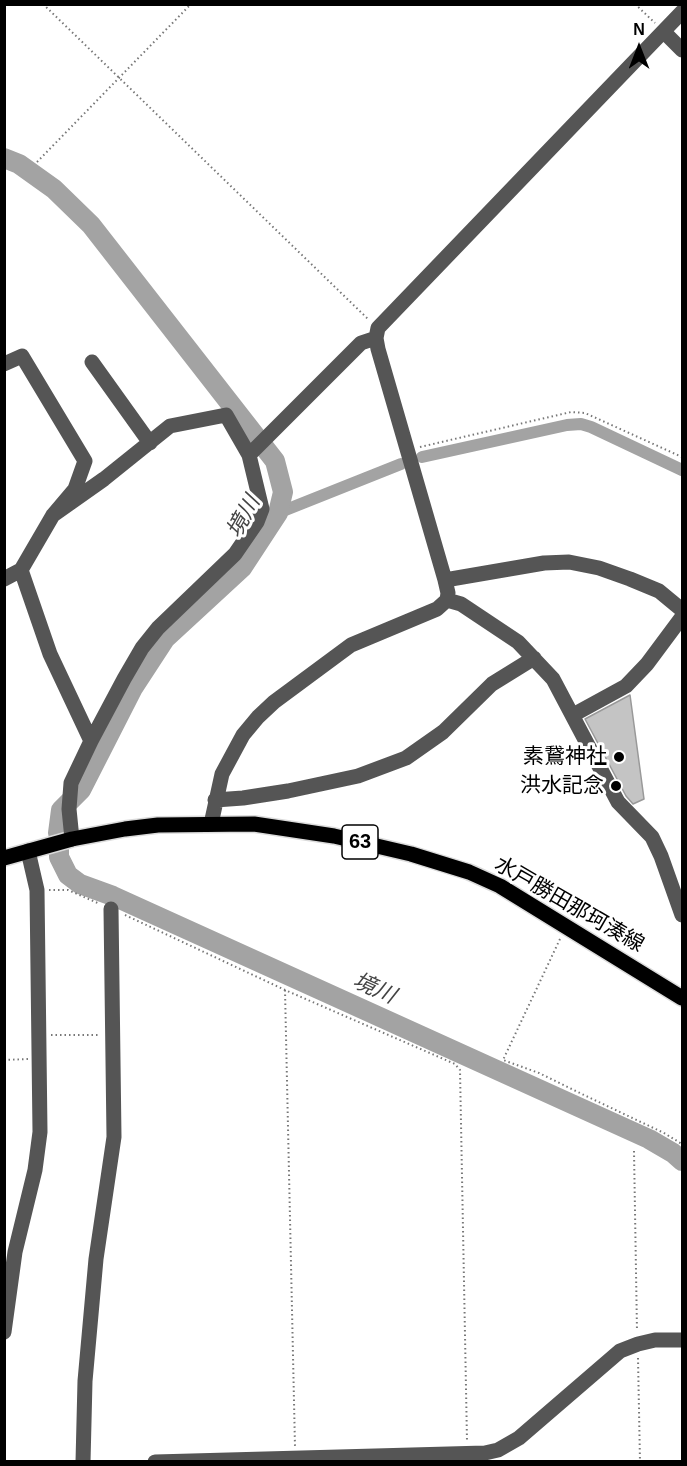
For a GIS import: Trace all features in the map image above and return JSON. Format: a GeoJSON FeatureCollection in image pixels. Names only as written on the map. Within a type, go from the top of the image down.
{"type":"FeatureCollection","features":[{"type":"Feature","properties":{"kind":"main road","name":"水戸勝田那珂湊線"},"geometry":{"type":"LineString","coordinates":[[4,858],[72,839],[141,827],[211,824],[277,827],[334,836],[411,854],[469,872],[500,886],[682,998]]}},
{"type":"Feature","properties":{"kind":"street"},"geometry":{"type":"LineString","coordinates":[[253,452],[361,343],[377,333],[682,12]]}},
{"type":"Feature","properties":{"kind":"street"},"geometry":{"type":"LineString","coordinates":[[664,32],[682,50]]}},
{"type":"Feature","properties":{"kind":"street"},"geometry":{"type":"LineString","coordinates":[[211,824],[222,774],[243,735],[258,717],[274,702],[351,645],[437,609],[447,600],[445,580],[407,450],[377,333]]}},
{"type":"Feature","properties":{"kind":"street"},"geometry":{"type":"LineString","coordinates":[[4,364],[21,356],[86,462],[75,489],[53,515],[21,570],[4,579]]}},
{"type":"Feature","properties":{"kind":"street"},"geometry":{"type":"LineString","coordinates":[[93,362],[150,443]]}},
{"type":"Feature","properties":{"kind":"street"},"geometry":{"type":"LineString","coordinates":[[53,515],[104,479],[170,426],[226,415],[253,452],[262,509],[257,522],[235,554],[153,634],[124,680],[71,783],[69,809],[72,839]]}},
{"type":"Feature","properties":{"kind":"street"},"geometry":{"type":"LineString","coordinates":[[445,580],[544,563],[569,562],[599,568],[650,587],[659,591],[682,610]]}},
{"type":"Feature","properties":{"kind":"street"},"geometry":{"type":"LineString","coordinates":[[21,570],[50,654],[91,741]]}},
{"type":"Feature","properties":{"kind":"street"},"geometry":{"type":"LineString","coordinates":[[447,600],[461,604],[518,642],[553,680],[618,802],[652,837],[682,915]]}},
{"type":"Feature","properties":{"kind":"street"},"geometry":{"type":"LineString","coordinates":[[573,715],[626,686],[647,664],[682,617]]}},
{"type":"Feature","properties":{"kind":"street"},"geometry":{"type":"LineString","coordinates":[[215,800],[288,791],[358,776],[406,758],[443,732],[492,684],[534,658]]}},
{"type":"Feature","properties":{"kind":"street"},"geometry":{"type":"LineString","coordinates":[[4,1332],[15,1252],[35,1170],[40,1132],[38,890],[28,851]]}},
{"type":"Feature","properties":{"kind":"street"},"geometry":{"type":"LineString","coordinates":[[83,1461],[85,1381],[96,1259],[114,1137],[111,909]]}},
{"type":"Feature","properties":{"kind":"street"},"geometry":{"type":"LineString","coordinates":[[155,1461],[467,1455],[498,1450],[519,1438],[620,1351],[655,1340],[682,1340]]}},
{"type":"Feature","properties":{"kind":"path"},"geometry":{"type":"LineString","coordinates":[[43,4],[377,333]]}},
{"type":"Feature","properties":{"kind":"path"},"geometry":{"type":"LineString","coordinates":[[38,162],[190,4]]}},
{"type":"Feature","properties":{"kind":"path"},"geometry":{"type":"LineString","coordinates":[[635,4],[664,32]]}},
{"type":"Feature","properties":{"kind":"path"},"geometry":{"type":"LineString","coordinates":[[407,450],[571,412],[585,413],[682,457]]}},
{"type":"Feature","properties":{"kind":"path"},"geometry":{"type":"LineString","coordinates":[[38,890],[69,890],[285,990],[455,1064],[460,1070],[467,1455]]}},
{"type":"Feature","properties":{"kind":"path"},"geometry":{"type":"LineString","coordinates":[[568,926],[556,946],[504,1060],[511,1065],[539,1073],[664,1133],[682,1144]]}},
{"type":"Feature","properties":{"kind":"path"},"geometry":{"type":"LineString","coordinates":[[285,990],[295,1458]]}},
{"type":"Feature","properties":{"kind":"path"},"geometry":{"type":"LineString","coordinates":[[39,1035],[112,1035]]}},
{"type":"Feature","properties":{"kind":"path"},"geometry":{"type":"LineString","coordinates":[[4,1060],[39,1059]]}},
{"type":"Feature","properties":{"kind":"path"},"geometry":{"type":"LineString","coordinates":[[634,1151],[640,1461]]}},
{"type":"Feature","properties":{"kind":"building","name":"素鵞神社"},"geometry":{"type":"Polygon","coordinates":[[[630,695],[644,799],[633,804],[626,796],[585,719],[630,695]]]}},
{"type":"Feature","properties":{"kind":"waterway","name":"境川"},"geometry":{"type":"LineString","coordinates":[[4,158],[19,164],[54,189],[91,225],[275,461],[283,492],[278,513],[242,568],[165,639],[133,688],[81,790],[61,810],[58,833]]}},
{"type":"Feature","properties":{"kind":"waterway"},"geometry":{"type":"LineString","coordinates":[[422,457],[567,425],[581,424],[682,470]]}},
{"type":"Feature","properties":{"kind":"waterway"},"geometry":{"type":"LineString","coordinates":[[278,513],[401,464]]}},
{"type":"Feature","properties":{"kind":"waterway","name":"境川"},"geometry":{"type":"LineString","coordinates":[[59,850],[59,857],[68,875],[80,884],[113,896],[649,1139],[682,1161]]}},
{"type":"Feature","properties":{"kind":"place","name":"素鵞神社"},"geometry":{"type":"Point","coordinates":[619,757]}},
{"type":"Feature","properties":{"kind":"place","name":"洪水記念"},"geometry":{"type":"Point","coordinates":[616,786]}}]}
